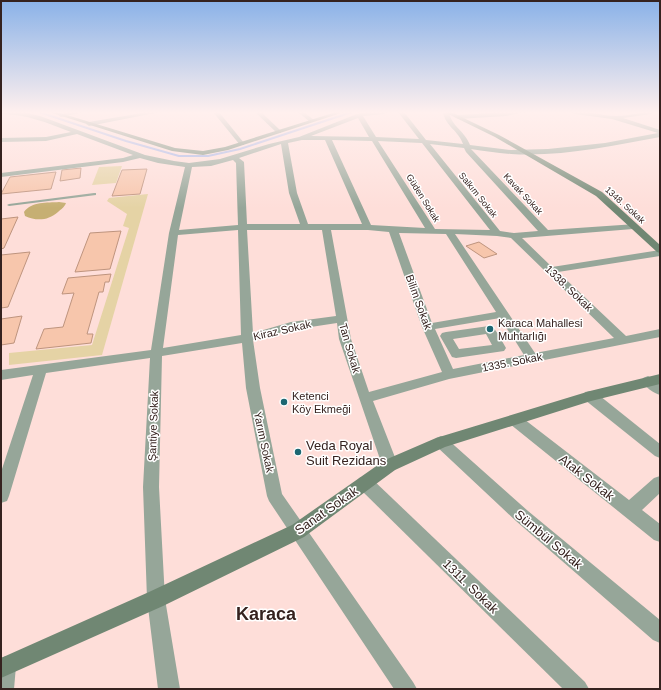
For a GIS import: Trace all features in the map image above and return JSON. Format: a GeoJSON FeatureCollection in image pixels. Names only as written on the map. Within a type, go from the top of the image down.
{"type":"FeatureCollection","features":[{"type":"Feature","properties":{"kind":"street"},"geometry":{"type":"LineString","coordinates":[[112,144],[143,155],[189,165],[207,164],[234,158],[277,144]]}},
{"type":"Feature","properties":{"kind":"street"},"geometry":{"type":"LineString","coordinates":[[155,144],[174,150],[203,153],[226,149],[241,144]]}},
{"type":"Feature","properties":{"kind":"street"},"geometry":{"type":"LineString","coordinates":[[284,144],[293,193],[305,227]]}},
{"type":"Feature","properties":{"kind":"street"},"geometry":{"type":"LineString","coordinates":[[331,144],[368,227]]}},
{"type":"Feature","properties":{"kind":"street","name":"Güden Sokak"},"geometry":{"type":"LineString","coordinates":[[378,144],[431,230]]}},
{"type":"Feature","properties":{"kind":"street","name":"Salkım Sokak"},"geometry":{"type":"LineString","coordinates":[[425,144],[497,233]]}},
{"type":"Feature","properties":{"kind":"street"},"geometry":{"type":"LineString","coordinates":[[451,144],[527,153],[569,150],[602,144]]}},
{"type":"Feature","properties":{"kind":"street","name":"1348. Sokak"},"geometry":{"type":"LineString","coordinates":[[511,144],[600,194],[633,226],[658,245]]}},
{"type":"Feature","properties":{"kind":"street","name":"Kavak Sokak"},"geometry":{"type":"LineString","coordinates":[[467,146],[468,151],[545,233]]}},
{"type":"Feature","properties":{"kind":"street"},"geometry":{"type":"LineString","coordinates":[[1,175],[123,160],[143,155]]}},
{"type":"Feature","properties":{"kind":"street","name":"Yarım Sokak"},"geometry":{"type":"LineString","coordinates":[[234,158],[240,162],[241,227],[247,338],[253,388],[275,496],[406,689]]}},
{"type":"Feature","properties":{"kind":"street","name":"Şantiye Sokak"},"geometry":{"type":"LineString","coordinates":[[169,689],[156,599],[151,487],[156,354],[174,232],[189,165]]}},
{"type":"Feature","properties":{"kind":"street"},"geometry":{"type":"LineString","coordinates":[[174,232],[241,227],[368,227],[393,230],[497,233],[514,236],[633,226]]}},
{"type":"Feature","properties":{"kind":"street","name":"Tan Sokak"},"geometry":{"type":"LineString","coordinates":[[326,227],[345,339],[390,465]]}},
{"type":"Feature","properties":{"kind":"street","name":"Bilim Sokak"},"geometry":{"type":"LineString","coordinates":[[393,230],[428,327],[449,374]]}},
{"type":"Feature","properties":{"kind":"street"},"geometry":{"type":"LineString","coordinates":[[449,232],[532,358]]}},
{"type":"Feature","properties":{"kind":"street","name":"1338. Sokak"},"geometry":{"type":"LineString","coordinates":[[514,236],[624,341]]}},
{"type":"Feature","properties":{"kind":"street"},"geometry":{"type":"LineString","coordinates":[[550,270],[660,253]]}},
{"type":"Feature","properties":{"kind":"street"},"geometry":{"type":"LineString","coordinates":[[428,327],[504,314]]}},
{"type":"Feature","properties":{"kind":"street","name":"Kiraz Sokak"},"geometry":{"type":"LineString","coordinates":[[1,375],[156,354],[247,338],[291,326],[341,319]]}},
{"type":"Feature","properties":{"kind":"street"},"geometry":{"type":"LineString","coordinates":[[464,321],[470,333]]}},
{"type":"Feature","properties":{"kind":"street"},"geometry":{"type":"LineString","coordinates":[[488,330],[494,339],[500,348],[456,354],[446,336],[488,330]]}},
{"type":"Feature","properties":{"kind":"street","name":"1335. Sokak"},"geometry":{"type":"LineString","coordinates":[[365,398],[449,374],[660,333]]}},
{"type":"Feature","properties":{"kind":"street"},"geometry":{"type":"LineString","coordinates":[[494,339],[517,335]]}},
{"type":"Feature","properties":{"kind":"street"},"geometry":{"type":"LineString","coordinates":[[436,346],[451,344]]}},
{"type":"Feature","properties":{"kind":"street"},"geometry":{"type":"LineString","coordinates":[[480,351],[488,366]]}},
{"type":"Feature","properties":{"kind":"street"},"geometry":{"type":"LineString","coordinates":[[1,496],[41,370]]}},
{"type":"Feature","properties":{"kind":"street","name":"Sanat Sokak"},"geometry":{"type":"LineString","coordinates":[[3,667],[156,599],[298,531],[390,465],[441,442],[590,396],[656,384]]}},
{"type":"Feature","properties":{"kind":"street"},"geometry":{"type":"LineString","coordinates":[[590,396],[660,452]]}},
{"type":"Feature","properties":{"kind":"street","name":"Atak Sokak"},"geometry":{"type":"LineString","coordinates":[[515,420],[660,534]]}},
{"type":"Feature","properties":{"kind":"street","name":"Sümbül Sokak"},"geometry":{"type":"LineString","coordinates":[[441,442],[522,516],[660,633]]}},
{"type":"Feature","properties":{"kind":"street","name":"1311. Sokak"},"geometry":{"type":"LineString","coordinates":[[365,483],[578,689]]}},
{"type":"Feature","properties":{"kind":"street"},"geometry":{"type":"LineString","coordinates":[[630,510],[660,483]]}},
{"type":"Feature","properties":{"kind":"street"},"geometry":{"type":"LineString","coordinates":[[3,667],[3,689]]}},
{"type":"Feature","properties":{"kind":"lane"},"geometry":{"type":"LineString","coordinates":[[9,205],[94,194]]}},
{"type":"Feature","properties":{"kind":"shaded area"},"geometry":{"type":"Polygon","coordinates":[[[122,166],[116,183],[92,185],[99,167],[122,166]]]}},
{"type":"Feature","properties":{"kind":"shaded area"},"geometry":{"type":"Polygon","coordinates":[[[148,194],[102,355],[9,365],[9,353],[92,345],[129,228],[123,226],[127,214],[107,201],[109,198],[148,194]]]}},
{"type":"Feature","properties":{"kind":"shaded area"},"geometry":{"type":"Polygon","coordinates":[[[59,202],[66,203],[54,215],[46,219],[33,219],[25,216],[24,212],[27,208],[35,204],[59,202]]]}},
{"type":"Feature","properties":{"kind":"building"},"geometry":{"type":"Polygon","coordinates":[[[81,168],[80,178],[60,181],[62,170],[81,168]]]}},
{"type":"Feature","properties":{"kind":"building"},"geometry":{"type":"Polygon","coordinates":[[[147,169],[140,194],[112,196],[122,170],[147,169]]]}},
{"type":"Feature","properties":{"kind":"building"},"geometry":{"type":"Polygon","coordinates":[[[56,172],[51,189],[1,194],[10,177],[56,172]]]}},
{"type":"Feature","properties":{"kind":"building"},"geometry":{"type":"Polygon","coordinates":[[[18,217],[4,248],[1,249],[1,219],[18,217]]]}},
{"type":"Feature","properties":{"kind":"building"},"geometry":{"type":"Polygon","coordinates":[[[121,231],[110,269],[75,272],[90,233],[121,231]]]}},
{"type":"Feature","properties":{"kind":"building"},"geometry":{"type":"Polygon","coordinates":[[[479,242],[497,254],[484,258],[466,246],[479,242]]]}},
{"type":"Feature","properties":{"kind":"building"},"geometry":{"type":"Polygon","coordinates":[[[30,252],[8,307],[1,308],[1,255],[30,252]]]}},
{"type":"Feature","properties":{"kind":"building"},"geometry":{"type":"Polygon","coordinates":[[[111,274],[109,282],[105,282],[103,292],[99,292],[87,334],[93,334],[91,343],[36,349],[44,329],[63,327],[74,293],[62,294],[68,278],[111,274]]]}},
{"type":"Feature","properties":{"kind":"building"},"geometry":{"type":"Polygon","coordinates":[[[22,316],[14,343],[1,345],[1,319],[22,316]]]}},
{"type":"Feature","properties":{"kind":"waterway"},"geometry":{"type":"LineString","coordinates":[[137,144],[179,156],[208,156],[255,144]]}},
{"type":"Feature","properties":{"kind":"place","name":"Karaca Mahallesi Muhtarlığı"},"geometry":{"type":"Point","coordinates":[490,329]}},
{"type":"Feature","properties":{"kind":"place","name":"Ketenci Köy Ekmeği"},"geometry":{"type":"Point","coordinates":[284,402]}},
{"type":"Feature","properties":{"kind":"place","name":"Veda Royal Suit Rezidans"},"geometry":{"type":"Point","coordinates":[298,452]}},
{"type":"Feature","properties":{"kind":"district","name":"Karaca"},"geometry":{"type":"Point","coordinates":[266,614]}}]}
